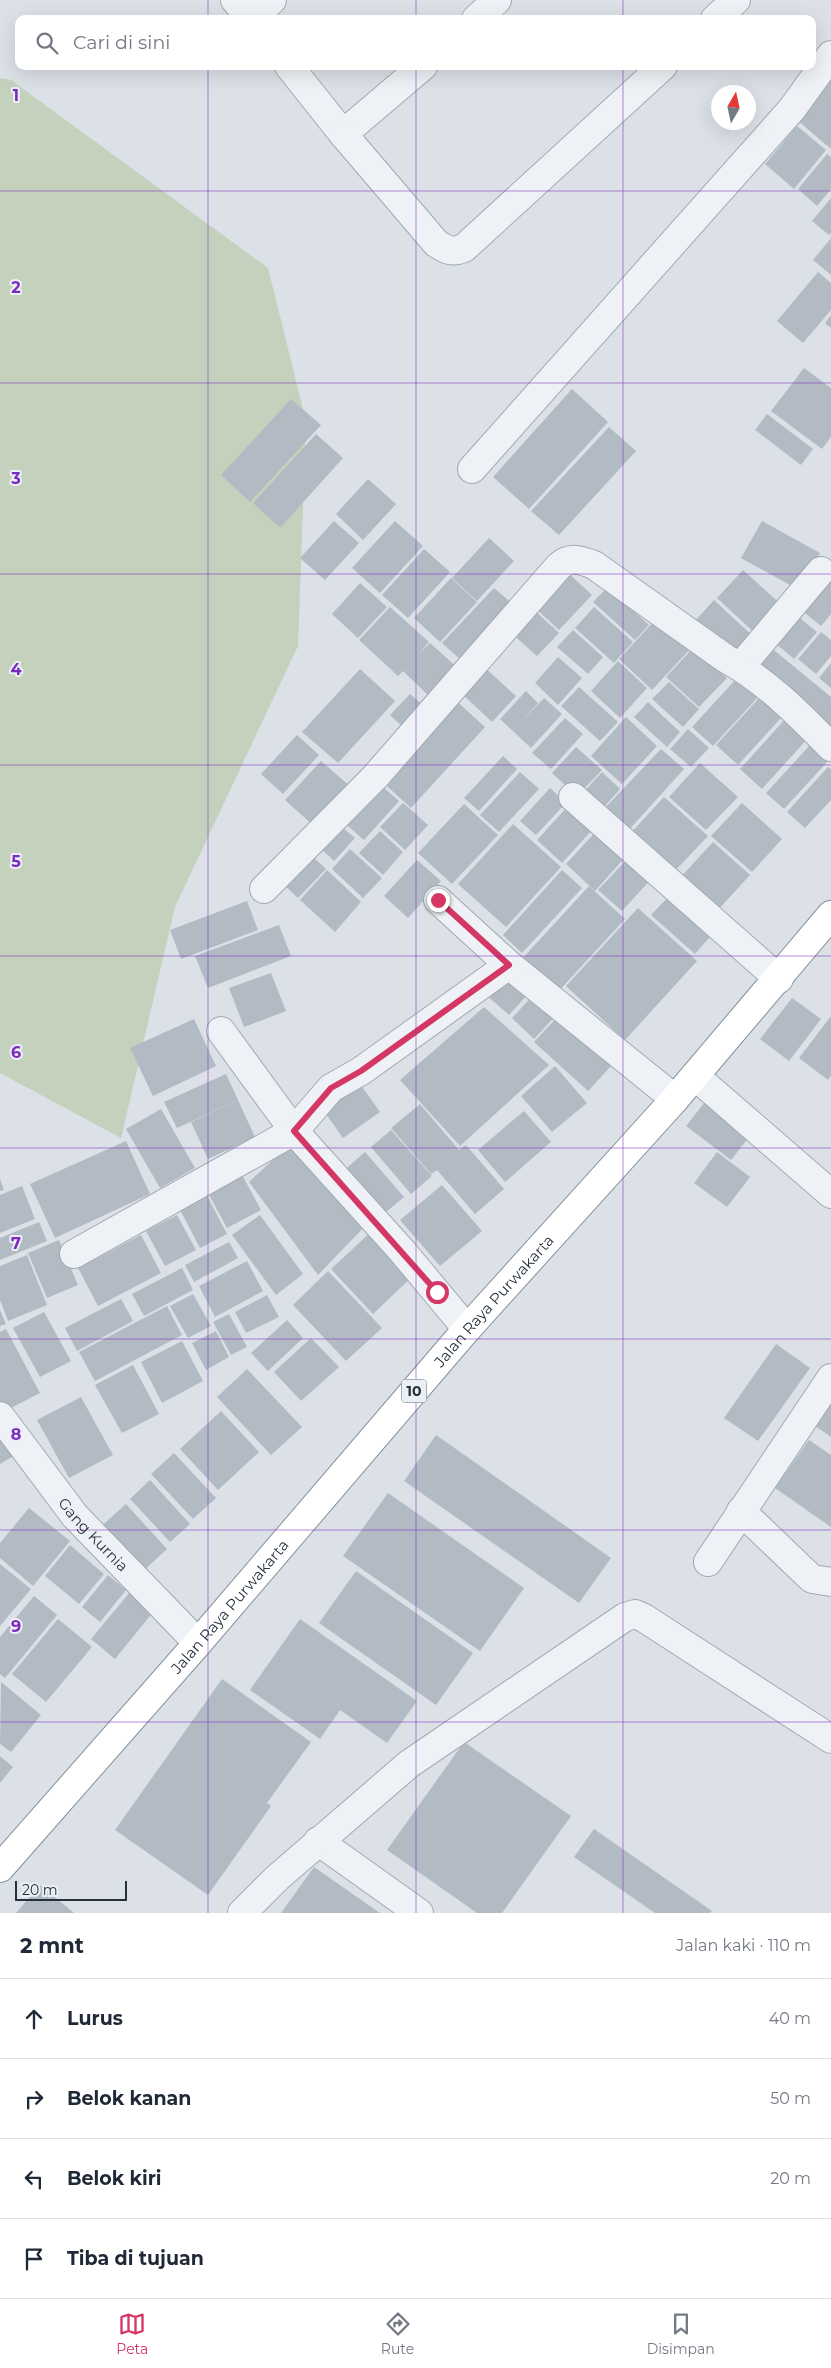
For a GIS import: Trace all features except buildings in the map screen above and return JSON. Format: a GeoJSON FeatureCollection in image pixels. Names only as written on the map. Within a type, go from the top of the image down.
{"type":"FeatureCollection","features":[{"type":"Feature","properties":{"kind":"highway","name":"Jalan Raya Purwakarta"},"geometry":{"type":"LineString","coordinates":[[0,1868],[198,1644],[467,1329],[675,1099],[831,915]]}},
{"type":"Feature","properties":{"kind":"street"},"geometry":{"type":"LineString","coordinates":[[235,0],[248,15]]}},
{"type":"Feature","properties":{"kind":"street"},"geometry":{"type":"LineString","coordinates":[[256,15],[272,0]]}},
{"type":"Feature","properties":{"kind":"street"},"geometry":{"type":"LineString","coordinates":[[480,15],[497,0]]}},
{"type":"Feature","properties":{"kind":"street"},"geometry":{"type":"LineString","coordinates":[[719,15],[736,0]]}},
{"type":"Feature","properties":{"kind":"street"},"geometry":{"type":"LineString","coordinates":[[472,469],[792,109],[831,55]]}},
{"type":"Feature","properties":{"kind":"street"},"geometry":{"type":"LineString","coordinates":[[292,70],[343,134],[436,242],[446,250],[456,251],[464,248],[659,70]]}},
{"type":"Feature","properties":{"kind":"street"},"geometry":{"type":"LineString","coordinates":[[343,134],[418,70]]}},
{"type":"Feature","properties":{"kind":"street"},"geometry":{"type":"LineString","coordinates":[[264,889],[375,777],[546,581],[567,560],[580,560],[594,565],[717,652],[741,666],[775,691],[831,747]]}},
{"type":"Feature","properties":{"kind":"street"},"geometry":{"type":"LineString","coordinates":[[741,666],[821,571]]}},
{"type":"Feature","properties":{"kind":"street"},"geometry":{"type":"LineString","coordinates":[[573,797],[779,978]]}},
{"type":"Feature","properties":{"kind":"street"},"geometry":{"type":"LineString","coordinates":[[438,900],[509,965],[675,1099]]}},
{"type":"Feature","properties":{"kind":"street"},"geometry":{"type":"LineString","coordinates":[[74,1254],[294,1131],[331,1088],[361,1071],[509,965]]}},
{"type":"Feature","properties":{"kind":"street"},"geometry":{"type":"LineString","coordinates":[[221,1030],[294,1131],[403,1252],[467,1329]]}},
{"type":"Feature","properties":{"kind":"street"},"geometry":{"type":"LineString","coordinates":[[695,1076],[831,1194]]}},
{"type":"Feature","properties":{"kind":"street"},"geometry":{"type":"LineString","coordinates":[[708,1562],[831,1378]]}},
{"type":"Feature","properties":{"kind":"street","name":"Gang Kurnia"},"geometry":{"type":"LineString","coordinates":[[0,1416],[74,1516],[198,1644]]}},
{"type":"Feature","properties":{"kind":"street"},"geometry":{"type":"LineString","coordinates":[[742,1511],[812,1580],[831,1582]]}},
{"type":"Feature","properties":{"kind":"street"},"geometry":{"type":"LineString","coordinates":[[242,1913],[318,1841],[409,1764],[626,1617],[635,1614],[831,1739]]}},
{"type":"Feature","properties":{"kind":"street"},"geometry":{"type":"LineString","coordinates":[[318,1841],[419,1913]]}},
{"type":"Feature","properties":{"kind":"green space"},"geometry":{"type":"Polygon","coordinates":[[[0,78],[11,80],[268,268],[306,421],[298,646],[175,907],[121,1138],[0,1073],[0,78]]]}},
{"type":"Feature","properties":{"kind":"route"},"geometry":{"type":"LineString","coordinates":[[437,1292],[294,1131],[331,1088],[361,1071],[509,965],[438,900]]}}]}
